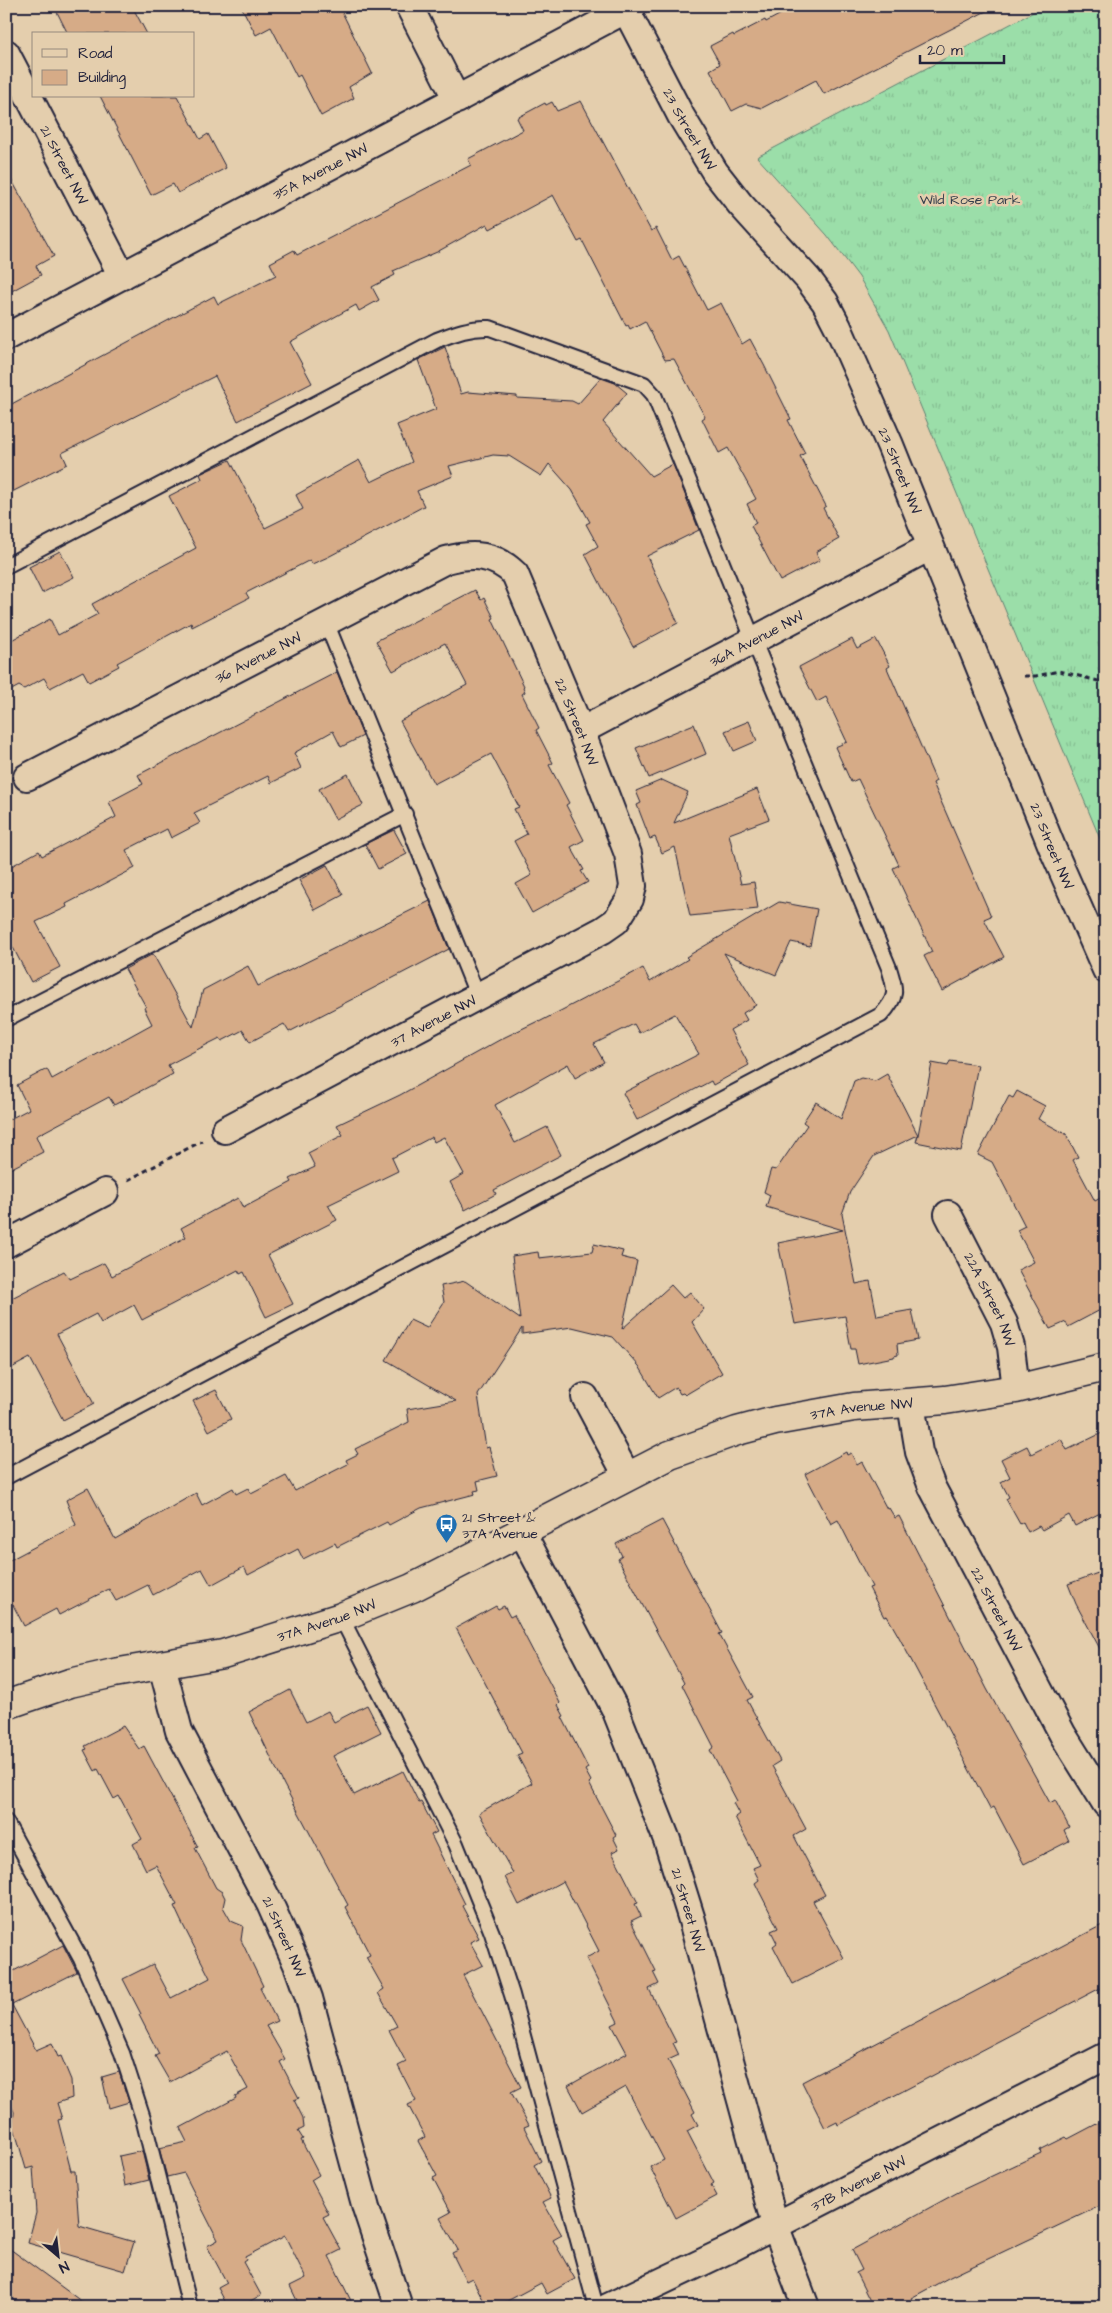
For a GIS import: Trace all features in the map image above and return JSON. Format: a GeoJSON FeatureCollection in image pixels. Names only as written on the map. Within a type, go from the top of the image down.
{"type":"FeatureCollection","features":[{"type":"Feature","properties":{"kind":"street"},"geometry":{"type":"LineString","coordinates":[[409,6],[457,100]]}},
{"type":"Feature","properties":{"kind":"street","name":"35A Avenue NW"},"geometry":{"type":"LineString","coordinates":[[6,337],[630,8]]}},
{"type":"Feature","properties":{"kind":"street","name":"23 Street NW"},"geometry":{"type":"LineString","coordinates":[[630,8],[681,116],[715,172],[740,204],[808,279],[825,302],[838,326],[890,445],[1054,852],[1106,970]]}},
{"type":"Feature","properties":{"kind":"street","name":"21 Street NW"},"geometry":{"type":"LineString","coordinates":[[6,53],[122,276]]}},
{"type":"Feature","properties":{"kind":"street","name":"36A Avenue NW"},"geometry":{"type":"LineString","coordinates":[[581,731],[930,547]]}},
{"type":"Feature","properties":{"kind":"street","name":"36 Avenue NW"},"geometry":{"type":"LineString","coordinates":[[27,777],[446,560],[476,555],[493,558]]}},
{"type":"Feature","properties":{"kind":"street","name":"22 Street NW"},"geometry":{"type":"LineString","coordinates":[[493,558],[506,565],[519,581],[581,731],[628,854],[633,886],[630,899]]}},
{"type":"Feature","properties":{"kind":"street","name":"37 Avenue NW"},"geometry":{"type":"LineString","coordinates":[[225,1130],[603,930],[616,921],[630,899]]}},
{"type":"Feature","properties":{"kind":"street"},"geometry":{"type":"LineString","coordinates":[[6,1244],[105,1192]]}},
{"type":"Feature","properties":{"kind":"street","name":"22A Street NW"},"geometry":{"type":"LineString","coordinates":[[948,1214],[1004,1323],[1011,1347],[1016,1389]]}},
{"type":"Feature","properties":{"kind":"street","name":"37A Avenue NW"},"geometry":{"type":"LineString","coordinates":[[6,1704],[70,1683],[223,1654],[340,1617],[412,1588],[626,1476],[702,1442],[776,1421],[854,1408],[911,1404],[1016,1389],[1106,1367]]}},
{"type":"Feature","properties":{"kind":"street"},"geometry":{"type":"LineString","coordinates":[[585,1397],[626,1476]]}},
{"type":"Feature","properties":{"kind":"street","name":"22 Street NW"},"geometry":{"type":"LineString","coordinates":[[911,1404],[919,1452],[932,1487],[1063,1735],[1106,1804]]}},
{"type":"Feature","properties":{"kind":"street","name":"21 Street NW"},"geometry":{"type":"LineString","coordinates":[[522,1532],[615,1709],[667,1840],[691,1917],[776,2225],[806,2307]]}},
{"type":"Feature","properties":{"kind":"street","name":"21 Street NW"},"geometry":{"type":"LineString","coordinates":[[162,1666],[170,1702],[184,1742],[270,1904],[298,1967],[309,1998],[366,2208],[399,2307]]}},
{"type":"Feature","properties":{"kind":"street","name":"37B Avenue NW"},"geometry":{"type":"LineString","coordinates":[[608,2307],[730,2249],[1106,2056]]}},
{"type":"Feature","properties":{"kind":"lane"},"geometry":{"type":"LineString","coordinates":[[6,566],[437,340],[476,327],[490,328],[644,384],[654,395],[889,968],[895,990],[889,1006],[863,1024],[6,1477]]}},
{"type":"Feature","properties":{"kind":"lane"},"geometry":{"type":"LineString","coordinates":[[326,622],[478,997]]}},
{"type":"Feature","properties":{"kind":"lane"},"geometry":{"type":"LineString","coordinates":[[6,1019],[405,814]]}},
{"type":"Feature","properties":{"kind":"lane"},"geometry":{"type":"LineString","coordinates":[[340,1617],[456,1844],[492,1933],[512,1995],[596,2307]]}},
{"type":"Feature","properties":{"kind":"lane"},"geometry":{"type":"LineString","coordinates":[[6,1822],[81,1959],[107,2016],[131,2077],[190,2307]]}},
{"type":"Feature","properties":{"kind":"path"},"geometry":{"type":"LineString","coordinates":[[1024,676],[1036,676],[1059,671],[1106,683]]}},
{"type":"Feature","properties":{"kind":"path"},"geometry":{"type":"LineString","coordinates":[[105,1192],[225,1130]]}},
{"type":"Feature","properties":{"kind":"green space","name":"Wild Rose Park"},"geometry":{"type":"Polygon","coordinates":[[[1045,6],[1106,6],[1106,853],[889,330],[859,277],[827,235],[757,157],[1045,6]]]}},
{"type":"Feature","properties":{"kind":"building"},"geometry":{"type":"Polygon","coordinates":[[[54,6],[132,6],[146,32],[67,32],[54,6]]]}},
{"type":"Feature","properties":{"kind":"building"},"geometry":{"type":"Polygon","coordinates":[[[241,6],[339,6],[372,73],[349,87],[354,98],[321,116],[300,75],[297,77],[271,27],[256,35],[241,6]]]}},
{"type":"Feature","properties":{"kind":"building"},"geometry":{"type":"Polygon","coordinates":[[[796,6],[996,6],[824,94],[816,80],[762,108],[746,104],[732,111],[710,70],[720,64],[710,46],[765,20],[766,22],[796,6]]]}},
{"type":"Feature","properties":{"kind":"building"},"geometry":{"type":"Polygon","coordinates":[[[101,98],[178,98],[200,139],[208,134],[226,168],[178,193],[173,184],[151,195],[101,98]]]}},
{"type":"Feature","properties":{"kind":"building"},"geometry":{"type":"Polygon","coordinates":[[[581,101],[651,231],[656,228],[672,260],[679,256],[707,310],[721,303],[742,344],[750,339],[764,365],[791,419],[788,420],[805,453],[800,456],[826,506],[823,508],[839,539],[816,552],[820,560],[780,581],[751,526],[756,523],[747,504],[756,499],[728,448],[719,453],[702,419],[705,417],[674,359],[665,360],[645,321],[630,329],[628,325],[626,326],[582,240],[578,242],[553,195],[490,229],[487,224],[437,252],[393,271],[395,275],[372,287],[379,300],[359,311],[356,305],[290,342],[312,383],[238,421],[215,376],[62,453],[67,464],[6,495],[6,407],[214,296],[218,304],[276,275],[270,263],[294,250],[297,255],[471,165],[468,159],[523,130],[517,118],[545,103],[546,105],[552,102],[557,111],[581,101]]]}},
{"type":"Feature","properties":{"kind":"building"},"geometry":{"type":"Polygon","coordinates":[[[6,170],[54,256],[36,266],[41,275],[6,294],[6,170]]]}},
{"type":"Feature","properties":{"kind":"building"},"geometry":{"type":"Polygon","coordinates":[[[445,347],[461,394],[468,392],[517,396],[517,398],[572,401],[578,404],[601,378],[615,383],[627,393],[603,422],[651,476],[673,464],[699,530],[647,556],[678,623],[633,647],[585,554],[598,546],[586,524],[590,522],[572,490],[549,464],[541,476],[509,456],[493,455],[449,466],[453,476],[417,491],[424,506],[328,557],[312,564],[310,560],[246,593],[249,598],[192,627],[191,623],[117,663],[119,666],[89,682],[83,671],[50,688],[44,678],[24,689],[19,686],[6,693],[6,643],[50,619],[58,635],[98,614],[92,604],[196,548],[169,496],[202,479],[200,474],[230,460],[265,528],[303,509],[296,495],[359,460],[371,482],[412,462],[397,425],[436,409],[418,360],[445,347]]]}},
{"type":"Feature","properties":{"kind":"building"},"geometry":{"type":"Polygon","coordinates":[[[60,551],[74,577],[42,593],[29,567],[60,551]]]}},
{"type":"Feature","properties":{"kind":"building"},"geometry":{"type":"Polygon","coordinates":[[[475,590],[481,600],[484,598],[524,686],[525,692],[522,694],[539,728],[536,730],[553,763],[549,765],[569,803],[566,805],[584,840],[571,847],[584,870],[581,871],[588,882],[532,913],[516,884],[532,875],[514,841],[527,834],[514,809],[519,807],[491,754],[434,784],[400,721],[467,685],[445,643],[393,671],[376,641],[475,590]]]}},
{"type":"Feature","properties":{"kind":"building"},"geometry":{"type":"Polygon","coordinates":[[[852,639],[857,649],[876,639],[890,666],[887,668],[936,781],[933,783],[991,916],[984,919],[1004,957],[942,991],[924,956],[932,952],[893,868],[899,865],[858,779],[851,782],[835,747],[847,742],[826,697],[817,702],[799,667],[852,639]]]}},
{"type":"Feature","properties":{"kind":"building"},"geometry":{"type":"Polygon","coordinates":[[[337,672],[363,736],[341,747],[333,731],[294,753],[301,768],[271,783],[268,776],[194,813],[200,823],[171,838],[167,829],[126,850],[135,868],[66,904],[67,907],[36,922],[60,967],[31,982],[6,934],[6,869],[39,851],[42,856],[116,817],[109,802],[143,784],[138,775],[337,672]]]}},
{"type":"Feature","properties":{"kind":"building"},"geometry":{"type":"Polygon","coordinates":[[[749,721],[757,741],[734,751],[725,731],[749,721]]]}},
{"type":"Feature","properties":{"kind":"building"},"geometry":{"type":"Polygon","coordinates":[[[694,724],[706,754],[649,778],[636,748],[694,724]]]}},
{"type":"Feature","properties":{"kind":"building"},"geometry":{"type":"Polygon","coordinates":[[[348,774],[363,805],[335,819],[319,789],[348,774]]]}},
{"type":"Feature","properties":{"kind":"building"},"geometry":{"type":"Polygon","coordinates":[[[662,780],[688,792],[674,823],[757,789],[769,819],[729,834],[741,884],[754,882],[758,909],[690,916],[675,847],[662,853],[655,837],[650,839],[637,805],[641,803],[636,791],[662,780]]]}},
{"type":"Feature","properties":{"kind":"building"},"geometry":{"type":"Polygon","coordinates":[[[394,830],[407,854],[378,869],[365,844],[394,830]]]}},
{"type":"Feature","properties":{"kind":"building"},"geometry":{"type":"Polygon","coordinates":[[[327,865],[343,895],[315,910],[299,880],[327,865]]]}},
{"type":"Feature","properties":{"kind":"building"},"geometry":{"type":"Polygon","coordinates":[[[430,901],[449,949],[289,1032],[284,1024],[250,1042],[243,1030],[222,1041],[220,1038],[208,1044],[168,1065],[173,1074],[114,1105],[109,1097],[36,1136],[43,1152],[6,1171],[6,1121],[29,1109],[17,1085],[47,1069],[52,1079],[152,1024],[144,1008],[146,1007],[125,969],[153,954],[193,1027],[203,990],[248,966],[258,986],[430,901]]]}},
{"type":"Feature","properties":{"kind":"building"},"geometry":{"type":"Polygon","coordinates":[[[779,902],[817,909],[810,946],[791,942],[776,975],[724,953],[756,1005],[743,1013],[747,1020],[730,1030],[749,1065],[713,1085],[711,1081],[637,1120],[623,1093],[699,1054],[675,1014],[639,1033],[634,1024],[594,1044],[604,1062],[575,1078],[568,1064],[495,1105],[515,1143],[547,1127],[561,1155],[494,1190],[496,1194],[465,1210],[450,1182],[464,1174],[444,1137],[434,1142],[432,1137],[392,1158],[398,1171],[328,1205],[337,1220],[268,1255],[293,1304],[266,1317],[244,1272],[240,1274],[238,1270],[142,1320],[134,1305],[101,1323],[96,1314],[57,1334],[94,1404],[63,1420],[30,1358],[6,1371],[6,1301],[64,1271],[70,1279],[104,1263],[112,1276],[186,1237],[181,1228],[216,1209],[238,1198],[243,1208],[292,1182],[290,1179],[315,1167],[308,1153],[343,1135],[337,1125],[400,1095],[503,1038],[539,1022],[643,968],[650,982],[688,959],[686,957],[779,902]]]}},
{"type":"Feature","properties":{"kind":"building"},"geometry":{"type":"Polygon","coordinates":[[[950,1061],[978,1065],[961,1151],[916,1142],[932,1063],[948,1066],[950,1061]]]}},
{"type":"Feature","properties":{"kind":"building"},"geometry":{"type":"Polygon","coordinates":[[[887,1074],[918,1135],[874,1156],[850,1192],[842,1214],[856,1284],[870,1281],[877,1316],[912,1310],[918,1340],[897,1344],[898,1355],[894,1357],[858,1364],[855,1349],[851,1349],[845,1316],[795,1324],[778,1243],[843,1230],[766,1207],[770,1195],[764,1192],[771,1169],[776,1170],[807,1125],[803,1122],[816,1102],[841,1119],[854,1081],[861,1078],[875,1081],[887,1074]]]}},
{"type":"Feature","properties":{"kind":"building"},"geometry":{"type":"Polygon","coordinates":[[[1017,1091],[1045,1106],[1038,1119],[1066,1134],[1078,1157],[1073,1160],[1095,1201],[1106,1195],[1106,1307],[1068,1327],[1066,1322],[1050,1329],[1018,1270],[1034,1262],[1017,1230],[1025,1226],[992,1162],[978,1155],[1009,1096],[1013,1098],[1017,1091]]]}},
{"type":"Feature","properties":{"kind":"building"},"geometry":{"type":"Polygon","coordinates":[[[594,1244],[623,1251],[621,1257],[637,1261],[622,1329],[671,1285],[683,1298],[690,1292],[704,1309],[692,1322],[722,1373],[685,1395],[683,1393],[680,1394],[676,1387],[658,1398],[639,1366],[613,1337],[572,1327],[522,1334],[522,1328],[478,1395],[486,1448],[489,1447],[497,1476],[477,1481],[479,1490],[474,1491],[475,1494],[421,1508],[389,1525],[387,1522],[337,1547],[335,1543],[303,1559],[298,1549],[248,1575],[244,1567],[211,1585],[202,1569],[153,1595],[148,1585],[116,1601],[109,1589],[59,1615],[56,1609],[24,1626],[13,1605],[6,1609],[6,1562],[76,1525],[66,1500],[88,1488],[115,1539],[196,1493],[202,1505],[233,1488],[236,1494],[248,1488],[251,1494],[286,1476],[295,1491],[348,1464],[346,1460],[358,1454],[355,1449],[409,1422],[407,1409],[456,1401],[386,1360],[410,1320],[427,1328],[444,1302],[441,1286],[465,1281],[520,1319],[512,1256],[538,1252],[539,1258],[592,1252],[594,1244]]]}},
{"type":"Feature","properties":{"kind":"building"},"geometry":{"type":"Polygon","coordinates":[[[216,1390],[231,1419],[209,1431],[193,1401],[216,1390]]]}},
{"type":"Feature","properties":{"kind":"building"},"geometry":{"type":"Polygon","coordinates":[[[1106,1431],[1106,1510],[1075,1526],[1069,1515],[1042,1530],[1039,1526],[1028,1532],[1023,1522],[1020,1524],[1006,1499],[1009,1497],[1001,1482],[1010,1477],[1001,1459],[1027,1446],[1031,1454],[1061,1439],[1067,1450],[1106,1431]]]}},
{"type":"Feature","properties":{"kind":"building"},"geometry":{"type":"Polygon","coordinates":[[[846,1452],[847,1455],[851,1453],[857,1465],[862,1462],[887,1509],[889,1508],[895,1518],[899,1516],[987,1689],[1050,1803],[1055,1800],[1069,1827],[1064,1830],[1069,1841],[1024,1864],[994,1807],[990,1809],[899,1637],[887,1616],[884,1617],[869,1588],[872,1587],[838,1520],[831,1524],[805,1474],[846,1452]]]}},
{"type":"Feature","properties":{"kind":"building"},"geometry":{"type":"Polygon","coordinates":[[[662,1520],[722,1633],[719,1634],[753,1697],[747,1700],[780,1761],[772,1766],[806,1829],[794,1836],[825,1895],[813,1901],[844,1958],[793,1984],[773,1946],[777,1943],[771,1931],[778,1928],[755,1883],[759,1880],[753,1868],[760,1865],[735,1817],[739,1814],[733,1803],[737,1801],[710,1750],[714,1747],[682,1685],[684,1683],[618,1559],[622,1556],[616,1544],[662,1520]]]}},
{"type":"Feature","properties":{"kind":"building"},"geometry":{"type":"Polygon","coordinates":[[[1106,1570],[1106,1660],[1076,1604],[1068,1584],[1106,1570]]]}},
{"type":"Feature","properties":{"kind":"building"},"geometry":{"type":"Polygon","coordinates":[[[496,1606],[498,1609],[504,1606],[510,1617],[514,1615],[560,1703],[558,1705],[564,1716],[562,1717],[588,1768],[585,1770],[591,1781],[589,1783],[616,1835],[613,1837],[619,1849],[612,1852],[638,1903],[635,1904],[641,1916],[631,1921],[656,1971],[653,1972],[659,1984],[649,1989],[676,2042],[673,2043],[679,2055],[668,2060],[695,2112],[692,2114],[698,2125],[687,2131],[714,2183],[711,2185],[717,2196],[676,2218],[650,2167],[664,2160],[626,2087],[582,2112],[568,2086],[627,2053],[612,2025],[618,2022],[586,1958],[599,1951],[563,1881],[519,1905],[505,1877],[513,1873],[479,1813],[532,1783],[517,1755],[522,1753],[456,1628],[496,1606]]]}},
{"type":"Feature","properties":{"kind":"building"},"geometry":{"type":"Polygon","coordinates":[[[290,1690],[306,1722],[328,1711],[334,1722],[367,1705],[381,1732],[333,1756],[354,1795],[403,1771],[419,1803],[421,1802],[437,1832],[431,1835],[465,1904],[462,1906],[479,1938],[470,1942],[483,1965],[463,1975],[521,2087],[511,2092],[529,2125],[524,2127],[541,2161],[534,2165],[551,2198],[543,2202],[562,2235],[553,2240],[575,2279],[547,2294],[541,2283],[496,2307],[487,2307],[472,2278],[466,2281],[452,2253],[458,2250],[440,2218],[451,2212],[433,2178],[437,2176],[418,2141],[425,2137],[408,2105],[416,2101],[398,2066],[406,2062],[389,2030],[397,2026],[378,1993],[384,1989],[366,1957],[370,1955],[345,1907],[348,1905],[284,1785],[249,1712],[290,1690]]]}},
{"type":"Feature","properties":{"kind":"building"},"geometry":{"type":"Polygon","coordinates":[[[123,1726],[139,1749],[144,1746],[198,1847],[195,1848],[216,1888],[222,1892],[225,1898],[223,1907],[231,1921],[243,1926],[241,1940],[263,1986],[260,1988],[277,2021],[266,2026],[285,2059],[280,2062],[299,2098],[294,2100],[303,2118],[304,2128],[298,2131],[319,2175],[311,2180],[329,2214],[323,2217],[341,2250],[329,2256],[354,2307],[300,2307],[290,2286],[306,2278],[285,2236],[245,2257],[246,2260],[243,2262],[261,2295],[240,2307],[228,2307],[218,2288],[227,2283],[207,2246],[218,2240],[184,2173],[167,2177],[159,2148],[187,2142],[180,2128],[236,2098],[235,2096],[248,2089],[227,2051],[170,2082],[155,2056],[159,2054],[123,1979],[153,1964],[171,1998],[210,1978],[174,1906],[177,1905],[156,1865],[146,1870],[133,1844],[142,1839],[119,1796],[114,1799],[98,1769],[95,1771],[84,1750],[87,1749],[85,1746],[123,1726]]]}},
{"type":"Feature","properties":{"kind":"building"},"geometry":{"type":"Polygon","coordinates":[[[1106,1923],[1106,1985],[838,2125],[837,2122],[825,2128],[802,2082],[1106,1923]]]}},
{"type":"Feature","properties":{"kind":"building"},"geometry":{"type":"Polygon","coordinates":[[[63,1945],[77,1972],[12,2005],[36,2050],[52,2043],[58,2057],[61,2056],[71,2080],[72,2098],[57,2103],[62,2119],[58,2120],[71,2171],[75,2171],[79,2226],[134,2242],[125,2271],[28,2243],[36,2213],[33,2167],[26,2169],[13,2124],[14,2112],[6,2093],[6,1975],[63,1945]]]}},
{"type":"Feature","properties":{"kind":"building"},"geometry":{"type":"Polygon","coordinates":[[[119,2072],[129,2102],[109,2108],[102,2077],[119,2072]]]}},
{"type":"Feature","properties":{"kind":"building"},"geometry":{"type":"Polygon","coordinates":[[[1106,2119],[1106,2203],[950,2277],[911,2298],[915,2307],[873,2307],[856,2273],[862,2270],[852,2250],[962,2190],[1041,2153],[1040,2150],[1066,2137],[1068,2139],[1106,2119]]]}},
{"type":"Feature","properties":{"kind":"building"},"geometry":{"type":"Polygon","coordinates":[[[142,2151],[149,2180],[125,2186],[119,2156],[142,2151]]]}},
{"type":"Feature","properties":{"kind":"building"},"geometry":{"type":"Polygon","coordinates":[[[6,2246],[89,2307],[20,2307],[6,2291],[6,2246]]]}},
{"type":"Feature","properties":{"kind":"place","name":"21 Street & 37A Avenue"},"geometry":{"type":"Point","coordinates":[446,1544]}}]}
